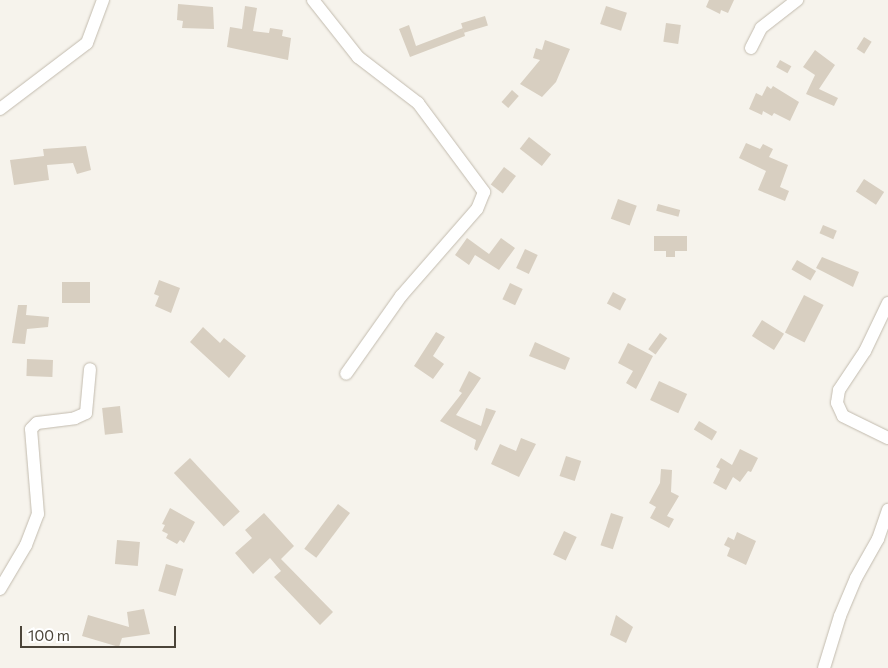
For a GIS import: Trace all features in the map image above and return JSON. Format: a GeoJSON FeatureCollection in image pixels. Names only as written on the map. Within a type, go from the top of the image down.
{"type":"FeatureCollection","features":[{"type":"Feature","properties":{"kind":"street"},"geometry":{"type":"LineString","coordinates":[[0,109],[87,43],[103,0]]}},
{"type":"Feature","properties":{"kind":"street"},"geometry":{"type":"LineString","coordinates":[[313,0],[358,57],[418,102],[484,192],[477,208],[401,296],[346,374]]}},
{"type":"Feature","properties":{"kind":"street"},"geometry":{"type":"LineString","coordinates":[[751,48],[766,23],[797,0]]}},
{"type":"Feature","properties":{"kind":"street"},"geometry":{"type":"LineString","coordinates":[[888,303],[865,351],[839,390],[837,403],[843,416],[888,438]]}},
{"type":"Feature","properties":{"kind":"street"},"geometry":{"type":"LineString","coordinates":[[0,590],[26,545],[38,514],[32,429],[37,423],[75,418],[86,413],[90,368]]}},
{"type":"Feature","properties":{"kind":"street"},"geometry":{"type":"LineString","coordinates":[[824,668],[840,616],[856,578],[878,539],[888,510]]}},
{"type":"Feature","properties":{"kind":"building"},"geometry":{"type":"Polygon","coordinates":[[[709,0],[734,0],[728,13],[721,10],[720,14],[706,7],[709,0]]]}},
{"type":"Feature","properties":{"kind":"building"},"geometry":{"type":"Polygon","coordinates":[[[178,4],[213,7],[214,29],[182,28],[183,21],[177,20],[178,4]]]}},
{"type":"Feature","properties":{"kind":"building"},"geometry":{"type":"Polygon","coordinates":[[[245,6],[257,8],[253,31],[269,33],[270,28],[283,30],[282,36],[291,38],[288,60],[227,47],[230,27],[242,29],[245,6]]]}},
{"type":"Feature","properties":{"kind":"building"},"geometry":{"type":"Polygon","coordinates":[[[606,6],[627,13],[621,31],[600,24],[606,6]]]}},
{"type":"Feature","properties":{"kind":"building"},"geometry":{"type":"Polygon","coordinates":[[[485,16],[488,26],[464,33],[461,23],[485,16]]]}},
{"type":"Feature","properties":{"kind":"building"},"geometry":{"type":"Polygon","coordinates":[[[666,23],[681,25],[678,44],[663,42],[666,23]]]}},
{"type":"Feature","properties":{"kind":"building"},"geometry":{"type":"Polygon","coordinates":[[[409,25],[416,46],[463,28],[465,36],[410,57],[399,29],[409,25]]]}},
{"type":"Feature","properties":{"kind":"building"},"geometry":{"type":"Polygon","coordinates":[[[864,37],[872,42],[864,54],[857,49],[864,37]]]}},
{"type":"Feature","properties":{"kind":"building"},"geometry":{"type":"Polygon","coordinates":[[[545,40],[570,49],[556,82],[542,97],[520,84],[540,60],[533,58],[536,48],[542,50],[545,40]]]}},
{"type":"Feature","properties":{"kind":"building"},"geometry":{"type":"Polygon","coordinates":[[[815,50],[835,65],[819,89],[838,98],[834,106],[806,94],[815,75],[803,67],[815,50]]]}},
{"type":"Feature","properties":{"kind":"building"},"geometry":{"type":"Polygon","coordinates":[[[780,60],[791,66],[787,73],[776,67],[780,60]]]}},
{"type":"Feature","properties":{"kind":"building"},"geometry":{"type":"Polygon","coordinates":[[[767,86],[771,89],[773,86],[799,102],[790,121],[774,113],[772,116],[763,111],[762,115],[749,109],[756,93],[762,96],[767,86]]]}},
{"type":"Feature","properties":{"kind":"building"},"geometry":{"type":"Polygon","coordinates":[[[512,90],[519,96],[508,108],[502,102],[512,90]]]}},
{"type":"Feature","properties":{"kind":"building"},"geometry":{"type":"Polygon","coordinates":[[[529,137],[551,154],[542,166],[520,149],[529,137]]]}},
{"type":"Feature","properties":{"kind":"building"},"geometry":{"type":"Polygon","coordinates":[[[746,143],[760,149],[763,144],[773,149],[769,157],[788,165],[780,187],[789,191],[785,201],[758,190],[766,171],[739,158],[746,143]]]}},
{"type":"Feature","properties":{"kind":"building"},"geometry":{"type":"Polygon","coordinates":[[[86,146],[91,170],[77,174],[73,163],[47,165],[49,180],[14,185],[10,160],[44,156],[43,149],[86,146]]]}},
{"type":"Feature","properties":{"kind":"building"},"geometry":{"type":"Polygon","coordinates":[[[504,167],[516,176],[503,194],[491,185],[504,167]]]}},
{"type":"Feature","properties":{"kind":"building"},"geometry":{"type":"Polygon","coordinates":[[[864,179],[884,192],[876,205],[856,192],[864,179]]]}},
{"type":"Feature","properties":{"kind":"building"},"geometry":{"type":"Polygon","coordinates":[[[618,199],[637,206],[630,226],[611,219],[618,199]]]}},
{"type":"Feature","properties":{"kind":"building"},"geometry":{"type":"Polygon","coordinates":[[[658,204],[680,210],[678,217],[656,211],[658,204]]]}},
{"type":"Feature","properties":{"kind":"building"},"geometry":{"type":"Polygon","coordinates":[[[823,225],[837,231],[833,239],[819,233],[823,225]]]}},
{"type":"Feature","properties":{"kind":"building"},"geometry":{"type":"Polygon","coordinates":[[[654,236],[687,236],[687,251],[675,251],[675,257],[666,257],[666,251],[654,251],[654,236]]]}},
{"type":"Feature","properties":{"kind":"building"},"geometry":{"type":"Polygon","coordinates":[[[467,238],[489,254],[501,238],[515,248],[499,270],[475,255],[469,265],[455,255],[467,238]]]}},
{"type":"Feature","properties":{"kind":"building"},"geometry":{"type":"Polygon","coordinates":[[[525,249],[538,255],[529,274],[516,268],[525,249]]]}},
{"type":"Feature","properties":{"kind":"building"},"geometry":{"type":"Polygon","coordinates":[[[822,257],[859,272],[853,287],[816,268],[822,257]]]}},
{"type":"Feature","properties":{"kind":"building"},"geometry":{"type":"Polygon","coordinates":[[[797,260],[816,271],[811,281],[792,270],[797,260]]]}},
{"type":"Feature","properties":{"kind":"building"},"geometry":{"type":"Polygon","coordinates":[[[159,280],[180,288],[171,313],[155,306],[159,296],[154,294],[159,280]]]}},
{"type":"Feature","properties":{"kind":"building"},"geometry":{"type":"Polygon","coordinates":[[[62,282],[90,282],[90,303],[62,303],[62,282]]]}},
{"type":"Feature","properties":{"kind":"building"},"geometry":{"type":"Polygon","coordinates":[[[510,283],[523,289],[515,305],[502,299],[510,283]]]}},
{"type":"Feature","properties":{"kind":"building"},"geometry":{"type":"Polygon","coordinates":[[[613,292],[626,299],[620,311],[607,303],[613,292]]]}},
{"type":"Feature","properties":{"kind":"building"},"geometry":{"type":"Polygon","coordinates":[[[804,295],[824,305],[805,342],[785,332],[804,295]]]}},
{"type":"Feature","properties":{"kind":"building"},"geometry":{"type":"Polygon","coordinates":[[[18,305],[27,305],[26,315],[49,317],[48,327],[27,329],[25,344],[12,343],[18,305]]]}},
{"type":"Feature","properties":{"kind":"building"},"geometry":{"type":"Polygon","coordinates":[[[762,320],[784,334],[774,350],[752,336],[762,320]]]}},
{"type":"Feature","properties":{"kind":"building"},"geometry":{"type":"Polygon","coordinates":[[[203,327],[220,343],[224,338],[246,356],[229,378],[190,342],[203,327]]]}},
{"type":"Feature","properties":{"kind":"building"},"geometry":{"type":"Polygon","coordinates":[[[436,332],[445,337],[433,356],[444,364],[433,379],[414,366],[436,332]]]}},
{"type":"Feature","properties":{"kind":"building"},"geometry":{"type":"Polygon","coordinates":[[[660,333],[667,338],[656,354],[648,349],[660,333]]]}},
{"type":"Feature","properties":{"kind":"building"},"geometry":{"type":"Polygon","coordinates":[[[535,342],[570,358],[565,370],[529,356],[535,342]]]}},
{"type":"Feature","properties":{"kind":"building"},"geometry":{"type":"Polygon","coordinates":[[[628,343],[653,356],[636,389],[626,383],[633,371],[618,363],[628,343]]]}},
{"type":"Feature","properties":{"kind":"building"},"geometry":{"type":"Polygon","coordinates":[[[27,359],[53,360],[52,377],[26,376],[27,359]]]}},
{"type":"Feature","properties":{"kind":"building"},"geometry":{"type":"Polygon","coordinates":[[[469,371],[481,378],[456,415],[481,426],[486,408],[496,411],[477,451],[474,449],[476,440],[440,421],[462,393],[459,391],[469,371]]]}},
{"type":"Feature","properties":{"kind":"building"},"geometry":{"type":"Polygon","coordinates":[[[659,381],[687,394],[678,413],[650,400],[659,381]]]}},
{"type":"Feature","properties":{"kind":"building"},"geometry":{"type":"Polygon","coordinates":[[[120,406],[123,433],[105,435],[102,408],[120,406]]]}},
{"type":"Feature","properties":{"kind":"building"},"geometry":{"type":"Polygon","coordinates":[[[699,421],[717,432],[712,440],[694,430],[699,421]]]}},
{"type":"Feature","properties":{"kind":"building"},"geometry":{"type":"Polygon","coordinates":[[[521,438],[536,444],[519,477],[491,464],[500,444],[516,451],[521,438]]]}},
{"type":"Feature","properties":{"kind":"building"},"geometry":{"type":"Polygon","coordinates":[[[740,449],[758,458],[751,472],[748,471],[740,482],[733,477],[726,490],[713,483],[720,469],[716,467],[721,458],[732,465],[740,449]]]}},
{"type":"Feature","properties":{"kind":"building"},"geometry":{"type":"Polygon","coordinates":[[[566,456],[581,461],[575,481],[560,476],[566,456]]]}},
{"type":"Feature","properties":{"kind":"building"},"geometry":{"type":"Polygon","coordinates":[[[190,458],[240,511],[224,526],[174,473],[190,458]]]}},
{"type":"Feature","properties":{"kind":"building"},"geometry":{"type":"Polygon","coordinates":[[[661,469],[672,470],[671,492],[679,496],[667,516],[674,519],[669,528],[650,518],[656,507],[649,503],[660,483],[661,469]]]}},
{"type":"Feature","properties":{"kind":"building"},"geometry":{"type":"Polygon","coordinates":[[[338,504],[350,513],[316,558],[304,549],[338,504]]]}},
{"type":"Feature","properties":{"kind":"building"},"geometry":{"type":"Polygon","coordinates":[[[170,508],[195,522],[184,543],[180,540],[177,544],[166,538],[168,534],[162,531],[165,525],[162,524],[170,508]]]}},
{"type":"Feature","properties":{"kind":"building"},"geometry":{"type":"Polygon","coordinates":[[[264,513],[294,546],[281,559],[333,612],[320,625],[274,577],[281,571],[270,558],[253,574],[235,553],[252,538],[245,530],[264,513]]]}},
{"type":"Feature","properties":{"kind":"building"},"geometry":{"type":"Polygon","coordinates":[[[611,513],[623,517],[613,549],[600,545],[611,513]]]}},
{"type":"Feature","properties":{"kind":"building"},"geometry":{"type":"Polygon","coordinates":[[[564,531],[577,537],[566,560],[553,555],[564,531]]]}},
{"type":"Feature","properties":{"kind":"building"},"geometry":{"type":"Polygon","coordinates":[[[737,532],[756,541],[746,565],[727,556],[730,548],[724,545],[728,537],[734,540],[737,532]]]}},
{"type":"Feature","properties":{"kind":"building"},"geometry":{"type":"Polygon","coordinates":[[[117,540],[140,542],[138,566],[115,564],[117,540]]]}},
{"type":"Feature","properties":{"kind":"building"},"geometry":{"type":"Polygon","coordinates":[[[166,564],[183,569],[176,596],[158,591],[166,564]]]}},
{"type":"Feature","properties":{"kind":"building"},"geometry":{"type":"Polygon","coordinates":[[[144,609],[150,634],[122,638],[119,647],[82,636],[88,615],[129,627],[127,612],[144,609]]]}},
{"type":"Feature","properties":{"kind":"building"},"geometry":{"type":"Polygon","coordinates":[[[616,615],[633,627],[626,643],[610,635],[616,615]]]}}]}
